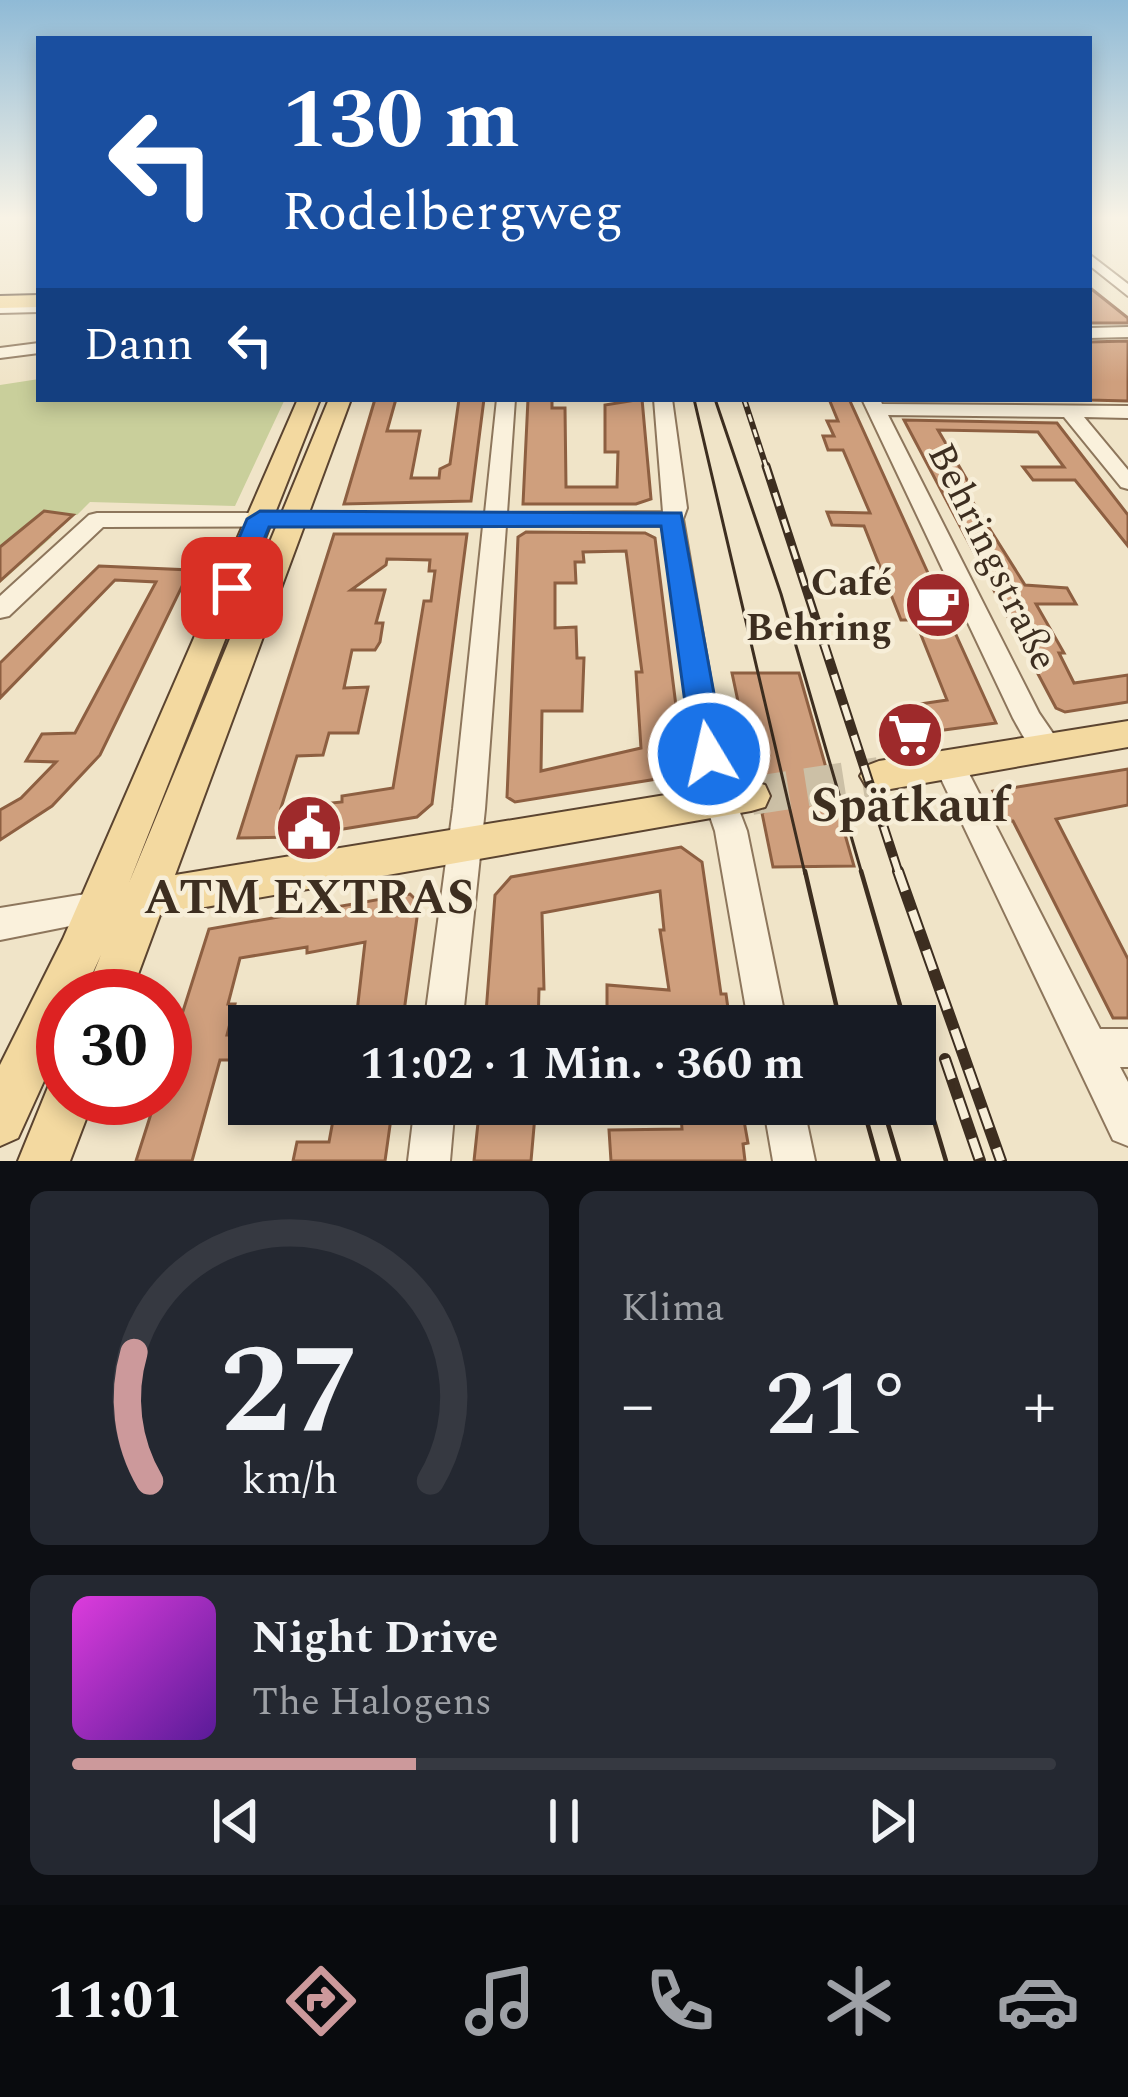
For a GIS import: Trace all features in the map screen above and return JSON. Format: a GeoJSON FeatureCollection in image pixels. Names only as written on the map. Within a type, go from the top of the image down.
{"type":"FeatureCollection","features":[{"type":"Feature","properties":{"kind":"main road"},"geometry":{"type":"LineString","coordinates":[[0,301],[36,300]]}},
{"type":"Feature","properties":{"kind":"main road"},"geometry":{"type":"LineString","coordinates":[[118,969],[276,519],[307,402]]}},
{"type":"Feature","properties":{"kind":"main road"},"geometry":{"type":"LineString","coordinates":[[0,1120],[276,519],[338,402]]}},
{"type":"Feature","properties":{"kind":"main road"},"geometry":{"type":"LineString","coordinates":[[879,776],[1128,734]]}},
{"type":"Feature","properties":{"kind":"main road"},"geometry":{"type":"LineString","coordinates":[[98,908],[736,799]]}},
{"type":"Feature","properties":{"kind":"main road"},"geometry":{"type":"LineString","coordinates":[[44,1161],[58,1125]]}},
{"type":"Feature","properties":{"kind":"street"},"geometry":{"type":"LineString","coordinates":[[1106,273],[1128,292]]}},
{"type":"Feature","properties":{"kind":"street"},"geometry":{"type":"LineString","coordinates":[[1092,278],[1112,278]]}},
{"type":"Feature","properties":{"kind":"street"},"geometry":{"type":"LineString","coordinates":[[1092,333],[1128,332]]}},
{"type":"Feature","properties":{"kind":"street"},"geometry":{"type":"LineString","coordinates":[[0,353],[36,348]]}},
{"type":"Feature","properties":{"kind":"street"},"geometry":{"type":"LineString","coordinates":[[445,1005],[506,402]]}},
{"type":"Feature","properties":{"kind":"street"},"geometry":{"type":"LineString","coordinates":[[663,402],[676,508],[672,519],[705,734],[736,799],[731,831],[765,1005]]}},
{"type":"Feature","properties":{"kind":"street"},"geometry":{"type":"LineString","coordinates":[[873,404],[1128,412]]}},
{"type":"Feature","properties":{"kind":"street","name":"Behringstraße"},"geometry":{"type":"LineString","coordinates":[[873,404],[1027,718],[1048,748]]}},
{"type":"Feature","properties":{"kind":"street"},"geometry":{"type":"LineString","coordinates":[[1069,411],[1128,484]]}},
{"type":"Feature","properties":{"kind":"street"},"geometry":{"type":"LineString","coordinates":[[0,610],[97,520],[672,519]]}},
{"type":"Feature","properties":{"kind":"street"},"geometry":{"type":"LineString","coordinates":[[949,764],[1109,1048],[1128,1125]]}},
{"type":"Feature","properties":{"kind":"street"},"geometry":{"type":"LineString","coordinates":[[0,924],[98,908]]}},
{"type":"Feature","properties":{"kind":"street"},"geometry":{"type":"LineString","coordinates":[[429,1161],[433,1125]]}},
{"type":"Feature","properties":{"kind":"street"},"geometry":{"type":"LineString","coordinates":[[787,1125],[794,1161]]}},
{"type":"Feature","properties":{"kind":"green space"},"geometry":{"type":"Polygon","coordinates":[[[36,379],[36,402],[284,402],[235,506],[90,502],[77,515],[43,510],[19,531],[52,537],[0,583],[0,385],[36,379]]]}},
{"type":"Feature","properties":{"kind":"building"},"geometry":{"type":"Polygon","coordinates":[[[1092,289],[1128,318],[1128,323],[1092,323],[1092,289]]]}},
{"type":"Feature","properties":{"kind":"building"},"geometry":{"type":"Polygon","coordinates":[[[1128,341],[1128,401],[1092,400],[1092,342],[1128,341]]]}},
{"type":"Feature","properties":{"kind":"building"},"geometry":{"type":"Polygon","coordinates":[[[374,402],[395,402],[387,431],[420,431],[411,478],[439,478],[440,469],[450,464],[459,402],[484,402],[471,501],[344,504],[374,402]]]}},
{"type":"Feature","properties":{"kind":"building"},"geometry":{"type":"Polygon","coordinates":[[[528,402],[552,402],[552,408],[565,408],[566,487],[617,487],[618,452],[605,452],[605,405],[642,402],[651,499],[636,504],[523,504],[528,402]]]}},
{"type":"Feature","properties":{"kind":"building"},"geometry":{"type":"Polygon","coordinates":[[[830,402],[850,402],[996,723],[899,736],[893,708],[947,700],[915,620],[901,620],[864,526],[832,525],[827,512],[870,513],[843,450],[828,450],[823,436],[834,436],[827,421],[838,421],[830,402]]]}},
{"type":"Feature","properties":{"kind":"building"},"geometry":{"type":"Polygon","coordinates":[[[904,420],[1057,423],[1128,515],[1128,546],[1075,480],[1033,480],[1023,467],[1064,467],[1038,432],[938,430],[970,485],[962,485],[1025,585],[1067,588],[1076,604],[1036,604],[1064,653],[1059,653],[1074,683],[1128,675],[1128,702],[1065,712],[1056,708],[904,420]]]}},
{"type":"Feature","properties":{"kind":"building"},"geometry":{"type":"Polygon","coordinates":[[[44,511],[73,515],[0,581],[0,547],[44,511]]]}},
{"type":"Feature","properties":{"kind":"building"},"geometry":{"type":"Polygon","coordinates":[[[526,532],[645,533],[655,538],[683,762],[669,777],[515,802],[507,797],[518,537],[526,532]],[[626,551],[583,552],[584,562],[575,562],[576,583],[555,583],[555,628],[576,627],[577,658],[584,658],[582,711],[542,711],[541,771],[641,748],[636,672],[642,672],[626,551]]]}},
{"type":"Feature","properties":{"kind":"building"},"geometry":{"type":"Polygon","coordinates":[[[334,534],[467,534],[432,804],[417,817],[294,837],[238,838],[334,534]],[[387,559],[386,565],[351,590],[385,590],[376,623],[383,623],[380,642],[375,650],[352,650],[344,688],[368,687],[358,733],[329,733],[323,755],[297,756],[281,808],[342,802],[342,796],[393,788],[424,601],[431,601],[435,571],[429,571],[430,560],[387,559]]]}},
{"type":"Feature","properties":{"kind":"building"},"geometry":{"type":"Polygon","coordinates":[[[99,566],[190,570],[100,755],[52,806],[0,840],[0,810],[21,798],[56,762],[26,761],[42,734],[75,733],[156,582],[115,580],[0,698],[0,663],[99,566]]]}},
{"type":"Feature","properties":{"kind":"building"},"geometry":{"type":"Polygon","coordinates":[[[732,673],[799,673],[854,866],[773,867],[762,813],[769,809],[774,794],[766,781],[754,777],[732,673]]]}},
{"type":"Feature","properties":{"kind":"building"},"geometry":{"type":"Polygon","coordinates":[[[1128,769],[1128,805],[1056,819],[1128,959],[1128,1018],[1113,1018],[1013,821],[1000,821],[988,797],[996,796],[993,791],[1128,769]]]}},
{"type":"Feature","properties":{"kind":"building"},"geometry":{"type":"Polygon","coordinates":[[[681,847],[702,862],[721,994],[726,994],[728,1005],[607,1005],[607,985],[669,990],[660,891],[542,913],[544,989],[539,989],[539,1005],[487,1005],[495,895],[511,877],[681,847]]]}},
{"type":"Feature","properties":{"kind":"building"},"geometry":{"type":"Polygon","coordinates":[[[410,894],[419,903],[405,1005],[358,1005],[365,942],[240,958],[228,1004],[235,1004],[228,1005],[228,1060],[220,1060],[192,1161],[136,1161],[147,1125],[192,1125],[192,983],[209,929],[410,894]]]}},
{"type":"Feature","properties":{"kind":"building"},"geometry":{"type":"Polygon","coordinates":[[[332,1125],[390,1125],[385,1161],[293,1161],[297,1142],[329,1142],[332,1125]]]}},
{"type":"Feature","properties":{"kind":"building"},"geometry":{"type":"Polygon","coordinates":[[[478,1125],[534,1125],[531,1161],[474,1161],[478,1125]]]}},
{"type":"Feature","properties":{"kind":"building"},"geometry":{"type":"Polygon","coordinates":[[[682,1125],[745,1125],[745,1161],[611,1161],[609,1130],[682,1129],[682,1125]]]}},
{"type":"Feature","properties":{"kind":"tunnel"},"geometry":{"type":"LineString","coordinates":[[751,796],[879,776]]}},
{"type":"Feature","properties":{"kind":"tram line"},"geometry":{"type":"LineString","coordinates":[[695,402],[805,874]]}},
{"type":"Feature","properties":{"kind":"tram line"},"geometry":{"type":"LineString","coordinates":[[716,402],[781,594],[862,874]]}},
{"type":"Feature","properties":{"kind":"tram line"},"geometry":{"type":"LineString","coordinates":[[805,871],[836,1005]]}},
{"type":"Feature","properties":{"kind":"tram line"},"geometry":{"type":"LineString","coordinates":[[861,871],[900,1005]]}},
{"type":"Feature","properties":{"kind":"tram line"},"geometry":{"type":"LineString","coordinates":[[868,1125],[878,1161]]}},
{"type":"Feature","properties":{"kind":"tram line"},"geometry":{"type":"LineString","coordinates":[[888,1125],[899,1161]]}},
{"type":"Feature","properties":{"kind":"tram line"},"geometry":{"type":"LineString","coordinates":[[935,1125],[946,1161]]}},
{"type":"Feature","properties":{"kind":"railway"},"geometry":{"type":"LineString","coordinates":[[745,402],[767,469]]}},
{"type":"Feature","properties":{"kind":"railway"},"geometry":{"type":"LineString","coordinates":[[766,466],[825,647]]}},
{"type":"Feature","properties":{"kind":"railway"},"geometry":{"type":"LineString","coordinates":[[824,644],[898,872]]}},
{"type":"Feature","properties":{"kind":"railway"},"geometry":{"type":"LineString","coordinates":[[898,872],[1001,1161]]}},
{"type":"Feature","properties":{"kind":"railway"},"geometry":{"type":"LineString","coordinates":[[945,1059],[980,1161]]}},
{"type":"Feature","properties":{"kind":"place","name":"Café Behring"},"geometry":{"type":"Point","coordinates":[938,605]}},
{"type":"Feature","properties":{"kind":"place","name":"Spätkauf"},"geometry":{"type":"Point","coordinates":[910,735]}},
{"type":"Feature","properties":{"kind":"place","name":"ATM EXTRAS"},"geometry":{"type":"Point","coordinates":[309,828]}},
{"type":"Feature","properties":{"kind":"route"},"geometry":{"type":"LineString","coordinates":[[232,588],[260,519],[672,519],[709,754]]}}]}
